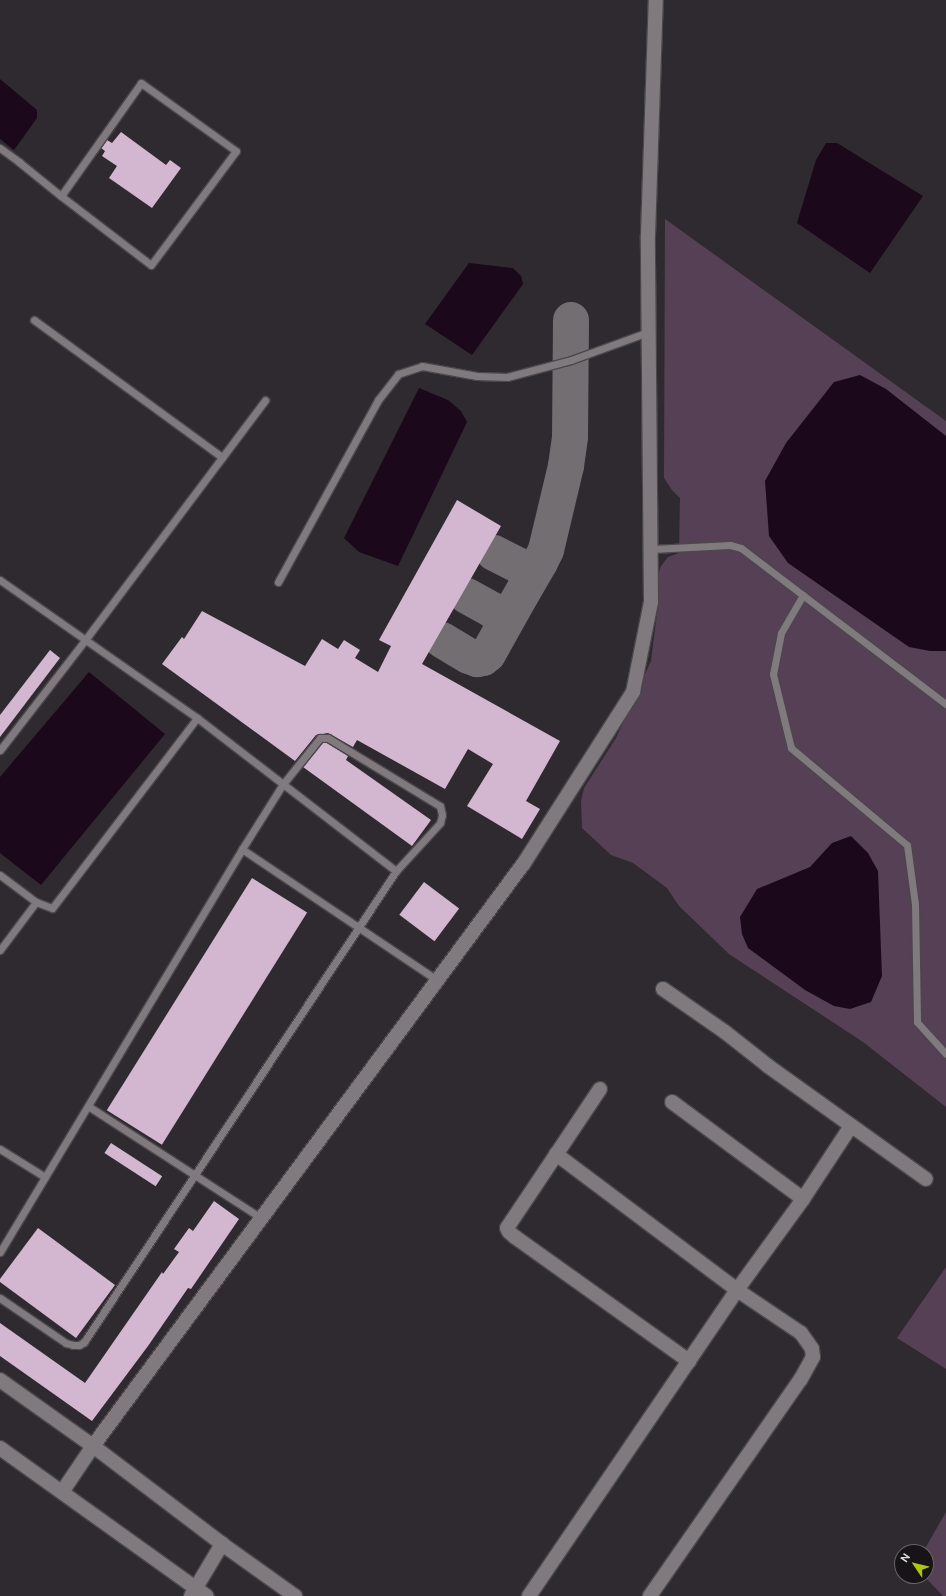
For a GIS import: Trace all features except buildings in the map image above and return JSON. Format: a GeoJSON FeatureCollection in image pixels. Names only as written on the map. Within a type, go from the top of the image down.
{"type":"FeatureCollection","features":[{"type":"Feature","properties":{"kind":"street"},"geometry":{"type":"LineString","coordinates":[[62,1492],[93,1446],[524,863],[633,692],[651,602],[652,549],[648,332],[648,234],[656,0]]}},
{"type":"Feature","properties":{"kind":"street"},"geometry":{"type":"LineString","coordinates":[[663,989],[725,1032],[851,1126],[926,1179]]}},
{"type":"Feature","properties":{"kind":"street"},"geometry":{"type":"LineString","coordinates":[[600,1089],[507,1228],[509,1232],[689,1361]]}},
{"type":"Feature","properties":{"kind":"street"},"geometry":{"type":"LineString","coordinates":[[672,1102],[803,1199]]}},
{"type":"Feature","properties":{"kind":"street"},"geometry":{"type":"LineString","coordinates":[[529,1596],[737,1290],[803,1199],[851,1126]]}},
{"type":"Feature","properties":{"kind":"street"},"geometry":{"type":"LineString","coordinates":[[556,1154],[737,1290],[801,1333],[812,1349],[813,1357],[800,1380],[650,1596]]}},
{"type":"Feature","properties":{"kind":"street"},"geometry":{"type":"LineString","coordinates":[[0,1380],[93,1446],[222,1544],[295,1596]]}},
{"type":"Feature","properties":{"kind":"street"},"geometry":{"type":"LineString","coordinates":[[0,1448],[198,1593],[222,1544]]}},
{"type":"Feature","properties":{"kind":"lane"},"geometry":{"type":"LineString","coordinates":[[0,148],[61,196],[151,265],[236,151],[141,83],[61,196]]}},
{"type":"Feature","properties":{"kind":"lane"},"geometry":{"type":"LineString","coordinates":[[34,320],[222,457]]}},
{"type":"Feature","properties":{"kind":"lane"},"geometry":{"type":"LineString","coordinates":[[278,582],[378,400],[398,374],[422,366],[477,376],[507,377],[571,360],[648,332]]}},
{"type":"Feature","properties":{"kind":"lane"},"geometry":{"type":"LineString","coordinates":[[0,750],[85,640],[265,400]]}},
{"type":"Feature","properties":{"kind":"lane"},"geometry":{"type":"LineString","coordinates":[[652,549],[736,546],[741,548],[946,704]]}},
{"type":"Feature","properties":{"kind":"lane"},"geometry":{"type":"LineString","coordinates":[[0,580],[197,718],[396,871]]}},
{"type":"Feature","properties":{"kind":"lane"},"geometry":{"type":"LineString","coordinates":[[803,595],[781,633],[773,674],[791,748],[907,845],[915,904],[917,1022],[946,1054]]}},
{"type":"Feature","properties":{"kind":"lane"},"geometry":{"type":"LineString","coordinates":[[0,875],[36,902],[52,908],[197,718]]}},
{"type":"Feature","properties":{"kind":"lane"},"geometry":{"type":"LineString","coordinates":[[0,1252],[242,849],[283,784],[320,738],[324,737],[440,806],[442,815],[440,823],[396,871],[84,1342],[79,1345],[66,1343],[0,1298]]}},
{"type":"Feature","properties":{"kind":"lane"},"geometry":{"type":"LineString","coordinates":[[242,849],[437,980]]}},
{"type":"Feature","properties":{"kind":"lane"},"geometry":{"type":"LineString","coordinates":[[0,950],[36,902]]}},
{"type":"Feature","properties":{"kind":"lane"},"geometry":{"type":"LineString","coordinates":[[88,1106],[262,1218]]}},
{"type":"Feature","properties":{"kind":"lane"},"geometry":{"type":"LineString","coordinates":[[0,1149],[46,1177]]}},
{"type":"Feature","properties":{"kind":"shaded area"},"geometry":{"type":"Polygon","coordinates":[[[0,79],[37,110],[37,118],[14,150],[0,139],[0,79]]]}},
{"type":"Feature","properties":{"kind":"shaded area"},"geometry":{"type":"Polygon","coordinates":[[[826,143],[837,143],[923,196],[870,273],[797,223],[816,160],[826,143]]]}},
{"type":"Feature","properties":{"kind":"shaded area"},"geometry":{"type":"Polygon","coordinates":[[[665,219],[946,421],[946,1107],[863,1042],[729,954],[679,906],[667,888],[633,863],[611,855],[582,828],[581,801],[584,788],[616,738],[651,661],[657,613],[657,577],[661,566],[668,557],[679,553],[680,498],[672,490],[664,478],[665,219]]]}},
{"type":"Feature","properties":{"kind":"shaded area"},"geometry":{"type":"Polygon","coordinates":[[[469,263],[513,268],[521,276],[523,284],[472,355],[425,324],[469,263]]]}},
{"type":"Feature","properties":{"kind":"shaded area"},"geometry":{"type":"Polygon","coordinates":[[[860,375],[886,389],[946,436],[946,651],[930,651],[909,647],[788,563],[769,536],[765,481],[786,443],[834,382],[860,375]]]}},
{"type":"Feature","properties":{"kind":"shaded area"},"geometry":{"type":"Polygon","coordinates":[[[419,388],[448,400],[461,411],[467,422],[398,566],[359,552],[344,538],[419,388]]]}},
{"type":"Feature","properties":{"kind":"shaded area"},"geometry":{"type":"Polygon","coordinates":[[[89,672],[165,734],[41,885],[0,853],[0,777],[89,672]]]}},
{"type":"Feature","properties":{"kind":"shaded area"},"geometry":{"type":"Polygon","coordinates":[[[851,836],[868,853],[878,871],[882,976],[871,1002],[850,1009],[834,1006],[805,990],[748,948],[742,934],[740,917],[757,889],[810,867],[832,843],[851,836]]]}},
{"type":"Feature","properties":{"kind":"shaded area"},"geometry":{"type":"Polygon","coordinates":[[[946,1267],[946,1369],[897,1338],[946,1267]]]}},
{"type":"Feature","properties":{"kind":"shaded area"},"geometry":{"type":"Polygon","coordinates":[[[946,1512],[946,1596],[943,1596],[932,1584],[934,1584],[934,1544],[928,1544],[946,1512]]]}},
{"type":"Feature","properties":{"kind":"taxiway"},"geometry":{"type":"LineString","coordinates":[[494,553],[525,569],[533,569],[540,562],[546,550],[566,466],[570,436],[571,320]]}},
{"type":"Feature","properties":{"kind":"taxiway"},"geometry":{"type":"LineString","coordinates":[[467,596],[492,610],[501,613],[508,613],[513,609],[540,562]]}},
{"type":"Feature","properties":{"kind":"taxiway"},"geometry":{"type":"LineString","coordinates":[[442,640],[469,656],[477,659],[483,658],[488,654],[513,609]]}}]}
